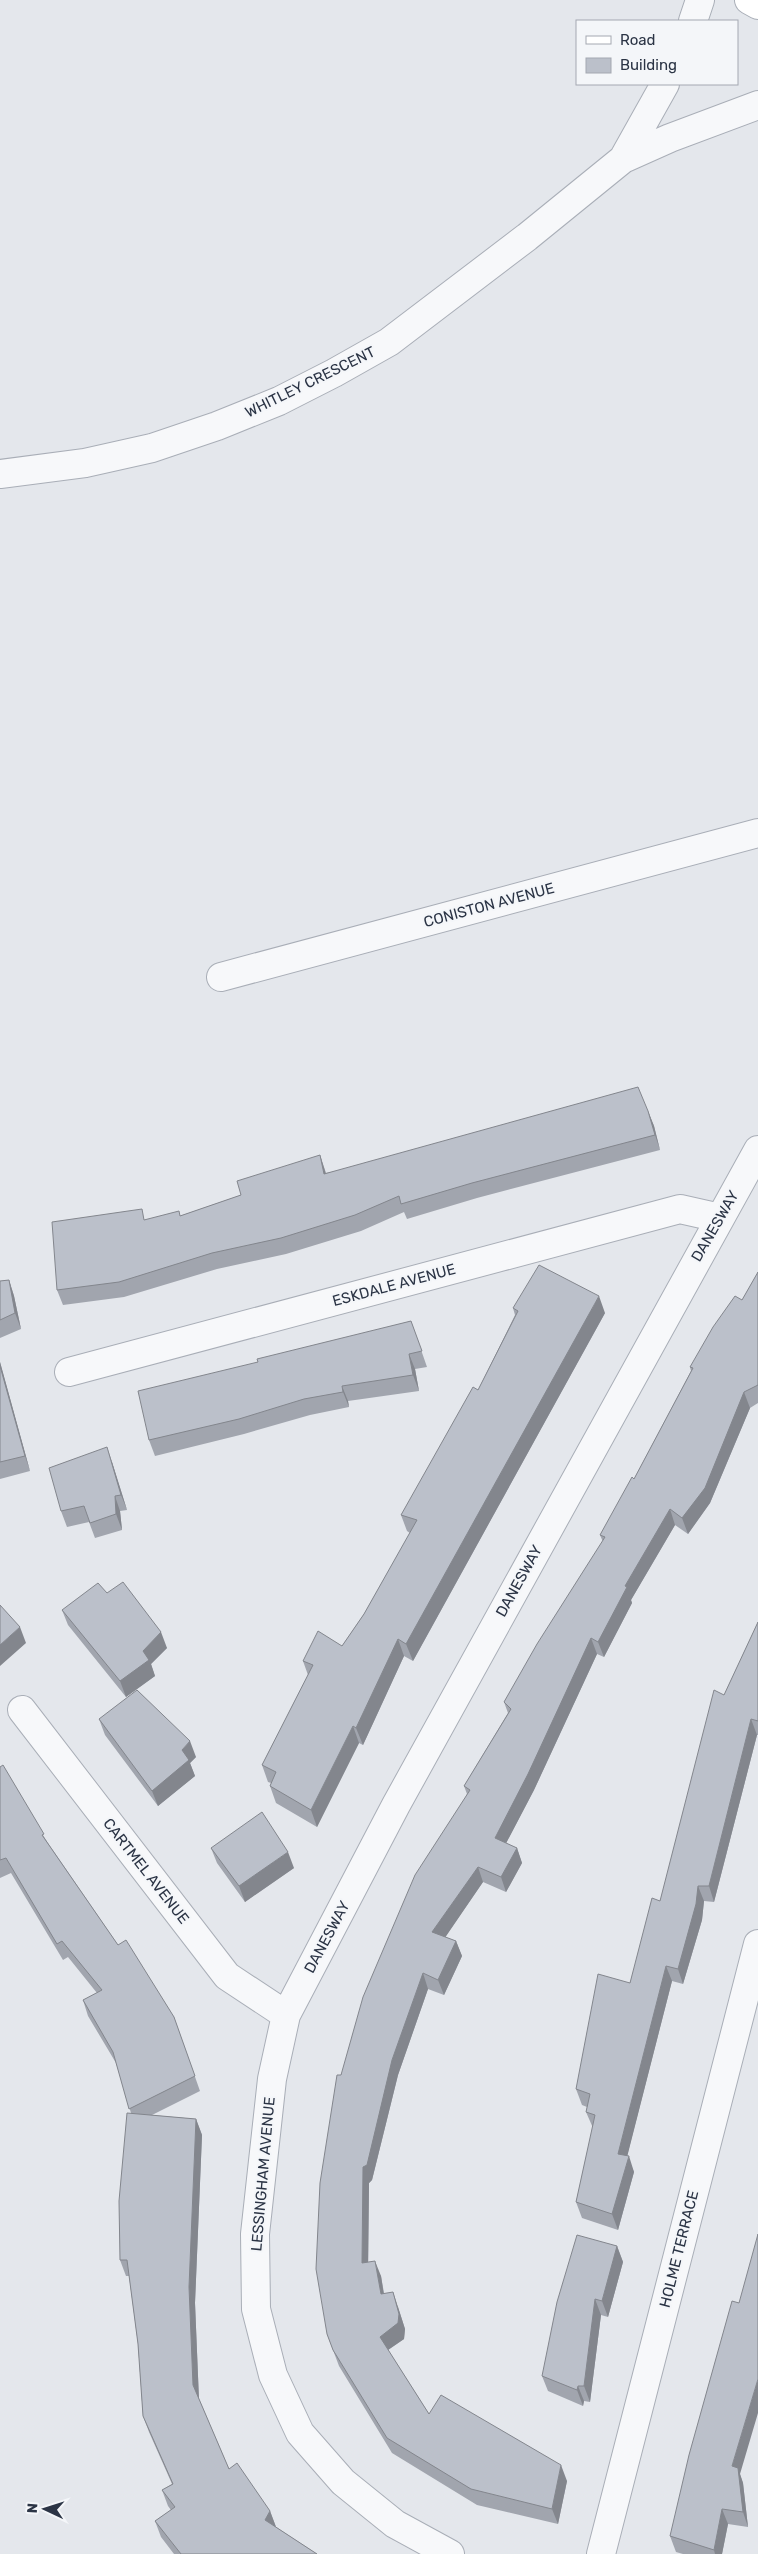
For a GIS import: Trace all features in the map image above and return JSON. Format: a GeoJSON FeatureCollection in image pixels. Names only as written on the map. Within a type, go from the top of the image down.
{"type":"FeatureCollection","features":[{"type":"Feature","properties":{"kind":"main road"},"geometry":{"type":"LineString","coordinates":[[748,0],[758,5]]}},
{"type":"Feature","properties":{"kind":"street"},"geometry":{"type":"LineString","coordinates":[[693,20],[700,0]]}},
{"type":"Feature","properties":{"kind":"street","name":"WHITLEY CRESCENT"},"geometry":{"type":"LineString","coordinates":[[623,159],[663,85]]}},
{"type":"Feature","properties":{"kind":"street","name":"WHITLEY CRESCENT"},"geometry":{"type":"LineString","coordinates":[[0,474],[85,463],[152,448],[217,426],[334,374],[389,342],[527,237],[623,159],[670,138],[758,105]]}},
{"type":"Feature","properties":{"kind":"street","name":"CONISTON AVENUE"},"geometry":{"type":"LineString","coordinates":[[221,978],[758,833]]}},
{"type":"Feature","properties":{"kind":"street","name":"DANESWAY"},"geometry":{"type":"LineString","coordinates":[[286,2015],[406,1787],[758,1150]]}},
{"type":"Feature","properties":{"kind":"street","name":"ESKDALE AVENUE"},"geometry":{"type":"LineString","coordinates":[[69,1372],[680,1209],[720,1218]]}},
{"type":"Feature","properties":{"kind":"street","name":"CARTMEL AVENUE"},"geometry":{"type":"LineString","coordinates":[[22,1710],[227,1976],[286,2015]]}},
{"type":"Feature","properties":{"kind":"street","name":"HOLME TERRACE"},"geometry":{"type":"LineString","coordinates":[[601,2554],[758,1944]]}},
{"type":"Feature","properties":{"kind":"street","name":"LESSINGHAM AVENUE"},"geometry":{"type":"LineString","coordinates":[[286,2015],[272,2079],[255,2234],[256,2309],[272,2375],[300,2432],[343,2482],[395,2524],[450,2554]]}},
{"type":"Feature","properties":{"kind":"building"},"geometry":{"type":"Polygon","coordinates":[[[638,1087],[655,1135],[472,1183],[401,1204],[399,1196],[355,1215],[281,1238],[212,1253],[119,1282],[57,1290],[52,1222],[142,1209],[144,1220],[179,1211],[180,1216],[241,1195],[237,1181],[320,1155],[324,1174],[638,1087]]]}},
{"type":"Feature","properties":{"kind":"building"},"geometry":{"type":"Polygon","coordinates":[[[539,1265],[599,1296],[406,1644],[398,1639],[356,1728],[353,1726],[311,1810],[270,1786],[276,1772],[262,1765],[313,1665],[303,1661],[318,1631],[342,1646],[364,1614],[417,1520],[401,1515],[473,1387],[478,1390],[518,1311],[513,1308],[539,1265]]]}},
{"type":"Feature","properties":{"kind":"building"},"geometry":{"type":"Polygon","coordinates":[[[758,1272],[758,1385],[744,1392],[705,1488],[682,1518],[670,1509],[625,1586],[627,1587],[598,1642],[591,1638],[528,1774],[495,1838],[517,1848],[501,1877],[478,1867],[432,1932],[456,1941],[438,1980],[423,1973],[392,2060],[367,2165],[363,2167],[362,2263],[375,2261],[381,2294],[393,2292],[399,2314],[398,2323],[380,2337],[429,2414],[441,2395],[561,2465],[552,2509],[471,2489],[387,2438],[333,2350],[327,2334],[316,2269],[320,2183],[337,2075],[341,2075],[363,1997],[415,1875],[470,1790],[464,1786],[511,1709],[504,1702],[537,1644],[605,1537],[600,1535],[632,1477],[634,1479],[693,1368],[690,1367],[713,1327],[735,1296],[742,1300],[758,1272]]]}},
{"type":"Feature","properties":{"kind":"building"},"geometry":{"type":"Polygon","coordinates":[[[9,1280],[15,1313],[0,1320],[0,1281],[9,1280]]]}},
{"type":"Feature","properties":{"kind":"building"},"geometry":{"type":"Polygon","coordinates":[[[411,1321],[422,1351],[409,1354],[413,1375],[342,1386],[343,1392],[304,1399],[239,1419],[149,1440],[138,1391],[258,1362],[257,1359],[411,1321]]]}},
{"type":"Feature","properties":{"kind":"building"},"geometry":{"type":"Polygon","coordinates":[[[0,1366],[25,1456],[0,1462],[0,1366]]]}},
{"type":"Feature","properties":{"kind":"building"},"geometry":{"type":"Polygon","coordinates":[[[107,1447],[121,1495],[115,1496],[116,1514],[90,1523],[84,1506],[61,1511],[49,1468],[107,1447]]]}},
{"type":"Feature","properties":{"kind":"building"},"geometry":{"type":"Polygon","coordinates":[[[123,1582],[161,1632],[143,1651],[149,1660],[120,1681],[62,1610],[98,1583],[107,1593],[123,1582]]]}},
{"type":"Feature","properties":{"kind":"building"},"geometry":{"type":"Polygon","coordinates":[[[0,1605],[20,1627],[0,1645],[0,1605]]]}},
{"type":"Feature","properties":{"kind":"building"},"geometry":{"type":"Polygon","coordinates":[[[758,1622],[758,1721],[751,1719],[709,1886],[698,1886],[696,1904],[678,1969],[666,1966],[618,2154],[629,2156],[612,2214],[576,2202],[595,2115],[586,2112],[590,2094],[576,2089],[598,1974],[630,1983],[652,1898],[660,1901],[714,1690],[724,1695],[758,1622]]]}},
{"type":"Feature","properties":{"kind":"building"},"geometry":{"type":"Polygon","coordinates":[[[137,1690],[190,1741],[182,1750],[189,1760],[152,1791],[99,1719],[137,1690]]]}},
{"type":"Feature","properties":{"kind":"building"},"geometry":{"type":"Polygon","coordinates":[[[3,1765],[44,1834],[42,1835],[118,1945],[126,1940],[174,2017],[195,2076],[129,2109],[113,2052],[83,2000],[102,1990],[62,1941],[57,1944],[6,1858],[0,1860],[0,1767],[3,1765]]]}},
{"type":"Feature","properties":{"kind":"building"},"geometry":{"type":"Polygon","coordinates":[[[262,1812],[288,1852],[239,1886],[211,1848],[262,1812]]]}},
{"type":"Feature","properties":{"kind":"building"},"geometry":{"type":"Polygon","coordinates":[[[127,2113],[196,2119],[189,2287],[193,2385],[229,2469],[237,2463],[270,2511],[265,2520],[317,2554],[181,2554],[155,2521],[175,2507],[162,2490],[173,2484],[143,2416],[138,2344],[127,2260],[120,2260],[119,2201],[127,2113]]]}},
{"type":"Feature","properties":{"kind":"building"},"geometry":{"type":"Polygon","coordinates":[[[758,2234],[758,2379],[732,2466],[738,2468],[743,2512],[722,2509],[714,2550],[670,2536],[689,2455],[732,2301],[739,2303],[758,2234]]]}},
{"type":"Feature","properties":{"kind":"building"},"geometry":{"type":"Polygon","coordinates":[[[577,2235],[617,2246],[602,2301],[595,2299],[584,2386],[578,2386],[577,2390],[542,2376],[557,2302],[577,2235]]]}}]}
